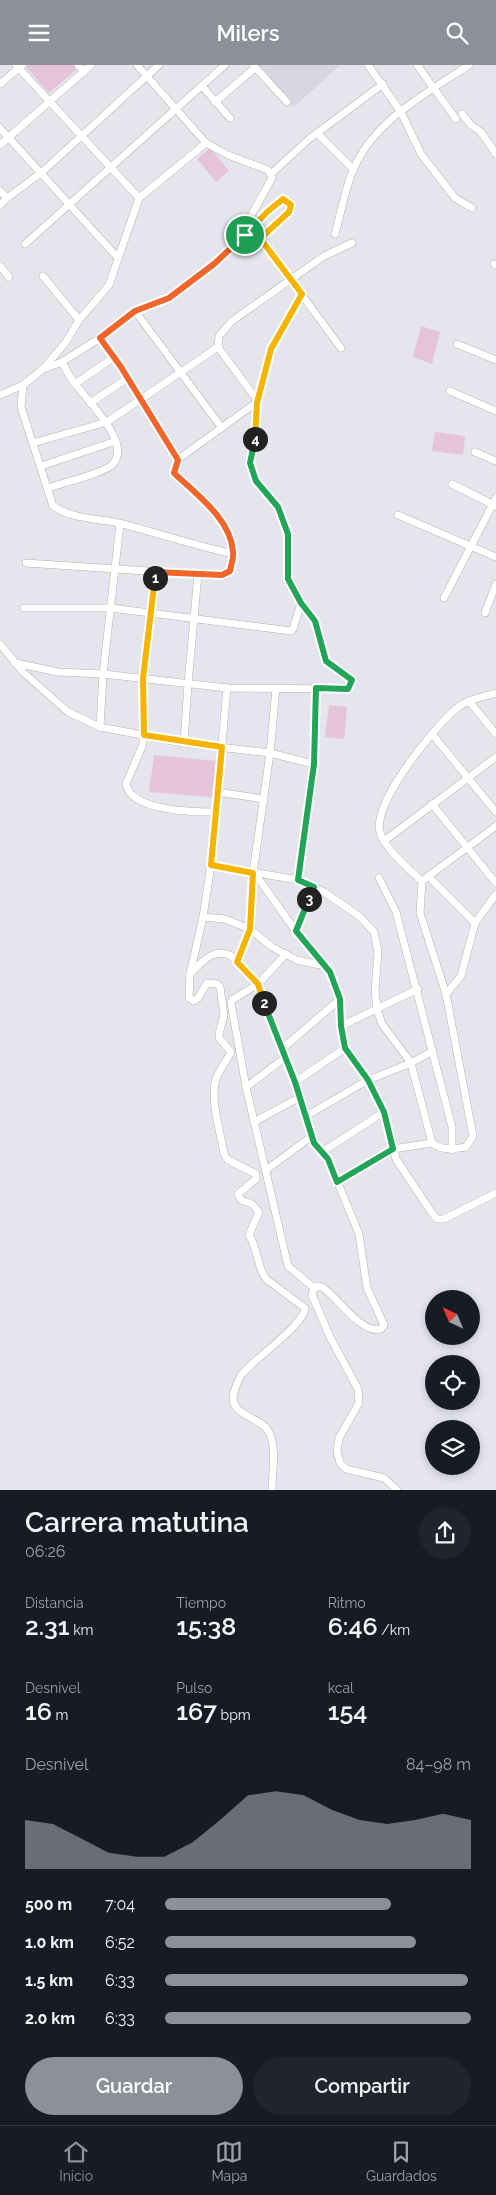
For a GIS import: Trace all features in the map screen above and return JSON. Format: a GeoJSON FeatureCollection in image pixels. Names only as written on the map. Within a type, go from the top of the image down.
{"type":"FeatureCollection","features":[{"type":"Feature","properties":{"kind":"street"},"geometry":{"type":"LineString","coordinates":[[78,65],[84,72]]}},
{"type":"Feature","properties":{"kind":"street"},"geometry":{"type":"LineString","coordinates":[[0,145],[91,65]]}},
{"type":"Feature","properties":{"kind":"street"},"geometry":{"type":"LineString","coordinates":[[137,65],[206,143],[228,155],[268,170],[271,173],[272,178],[252,214],[245,235]]}},
{"type":"Feature","properties":{"kind":"street"},"geometry":{"type":"LineString","coordinates":[[0,205],[41,173],[158,65]]}},
{"type":"Feature","properties":{"kind":"street"},"geometry":{"type":"LineString","coordinates":[[25,243],[225,65]]}},
{"type":"Feature","properties":{"kind":"street"},"geometry":{"type":"LineString","coordinates":[[369,65],[401,112],[421,153],[455,198],[472,208]]}},
{"type":"Feature","properties":{"kind":"street"},"geometry":{"type":"LineString","coordinates":[[417,65],[459,117],[481,132],[496,154]]}},
{"type":"Feature","properties":{"kind":"street"},"geometry":{"type":"LineString","coordinates":[[335,234],[354,169],[370,140],[401,112],[469,65]]}},
{"type":"Feature","properties":{"kind":"street"},"geometry":{"type":"LineString","coordinates":[[0,84],[19,66],[80,137],[139,198]]}},
{"type":"Feature","properties":{"kind":"street"},"geometry":{"type":"LineString","coordinates":[[215,102],[254,66],[287,103]]}},
{"type":"Feature","properties":{"kind":"street"},"geometry":{"type":"LineString","coordinates":[[271,173],[317,133],[383,84]]}},
{"type":"Feature","properties":{"kind":"street"},"geometry":{"type":"LineString","coordinates":[[202,86],[230,118]]}},
{"type":"Feature","properties":{"kind":"street"},"geometry":{"type":"LineString","coordinates":[[0,128],[118,258]]}},
{"type":"Feature","properties":{"kind":"street"},"geometry":{"type":"LineString","coordinates":[[317,133],[354,169]]}},
{"type":"Feature","properties":{"kind":"street"},"geometry":{"type":"LineString","coordinates":[[0,395],[23,385],[44,369],[66,343],[79,320],[109,285],[139,198],[206,143]]}},
{"type":"Feature","properties":{"kind":"street"},"geometry":{"type":"LineString","coordinates":[[0,191],[7,198]]}},
{"type":"Feature","properties":{"kind":"street"},"geometry":{"type":"LineString","coordinates":[[44,369],[62,361],[100,338],[135,311],[169,298],[214,264],[267,212],[283,199],[291,205],[289,212],[262,239],[341,348]]}},
{"type":"Feature","properties":{"kind":"street"},"geometry":{"type":"LineString","coordinates":[[257,401],[218,347],[218,335],[232,321],[324,256],[352,243]]}},
{"type":"Feature","properties":{"kind":"street"},"geometry":{"type":"LineString","coordinates":[[0,266],[9,277]]}},
{"type":"Feature","properties":{"kind":"street"},"geometry":{"type":"LineString","coordinates":[[43,276],[79,320]]}},
{"type":"Feature","properties":{"kind":"street"},"geometry":{"type":"LineString","coordinates":[[15,663],[58,672],[103,674],[227,688],[348,689],[352,680],[326,661],[315,621],[301,603],[288,579],[288,534],[278,507],[256,481],[250,463],[255,444],[257,401],[271,349],[302,294]]}},
{"type":"Feature","properties":{"kind":"street"},"geometry":{"type":"LineString","coordinates":[[135,311],[222,428]]}},
{"type":"Feature","properties":{"kind":"street"},"geometry":{"type":"LineString","coordinates":[[100,338],[128,378],[178,460]]}},
{"type":"Feature","properties":{"kind":"street"},"geometry":{"type":"LineString","coordinates":[[457,344],[496,360]]}},
{"type":"Feature","properties":{"kind":"street"},"geometry":{"type":"LineString","coordinates":[[33,443],[107,422],[218,347]]}},
{"type":"Feature","properties":{"kind":"street"},"geometry":{"type":"LineString","coordinates":[[75,384],[114,357]]}},
{"type":"Feature","properties":{"kind":"street"},"geometry":{"type":"LineString","coordinates":[[48,487],[89,475],[113,465],[117,457],[116,441],[107,422],[75,384],[62,361]]}},
{"type":"Feature","properties":{"kind":"street"},"geometry":{"type":"LineString","coordinates":[[90,403],[128,378]]}},
{"type":"Feature","properties":{"kind":"street"},"geometry":{"type":"LineString","coordinates":[[23,385],[20,407],[53,506],[72,515],[120,523],[234,554]]}},
{"type":"Feature","properties":{"kind":"street"},"geometry":{"type":"LineString","coordinates":[[450,391],[496,411]]}},
{"type":"Feature","properties":{"kind":"street"},"geometry":{"type":"LineString","coordinates":[[26,563],[115,570],[222,575],[230,571],[234,554],[232,540],[225,525],[174,473],[178,460],[257,401]]}},
{"type":"Feature","properties":{"kind":"street"},"geometry":{"type":"LineString","coordinates":[[41,466],[116,441]]}},
{"type":"Feature","properties":{"kind":"street"},"geometry":{"type":"LineString","coordinates":[[475,452],[496,461]]}},
{"type":"Feature","properties":{"kind":"street"},"geometry":{"type":"LineString","coordinates":[[444,598],[495,503],[452,484]]}},
{"type":"Feature","properties":{"kind":"street"},"geometry":{"type":"LineString","coordinates":[[398,515],[472,545],[496,557]]}},
{"type":"Feature","properties":{"kind":"street"},"geometry":{"type":"LineString","coordinates":[[100,727],[103,674],[120,523]]}},
{"type":"Feature","properties":{"kind":"street"},"geometry":{"type":"LineString","coordinates":[[155,572],[143,678],[143,744],[126,784],[131,795],[164,808],[181,812],[215,811]]}},
{"type":"Feature","properties":{"kind":"street"},"geometry":{"type":"LineString","coordinates":[[184,743],[198,574]]}},
{"type":"Feature","properties":{"kind":"street"},"geometry":{"type":"LineString","coordinates":[[485,613],[496,583]]}},
{"type":"Feature","properties":{"kind":"street"},"geometry":{"type":"LineString","coordinates":[[24,608],[111,608],[291,631],[301,603]]}},
{"type":"Feature","properties":{"kind":"street"},"geometry":{"type":"LineString","coordinates":[[0,644],[3,651],[23,672],[68,712],[100,727],[184,743],[270,753],[314,764]]}},
{"type":"Feature","properties":{"kind":"street"},"geometry":{"type":"LineString","coordinates":[[227,688],[211,865],[203,917],[190,974],[189,998],[191,1001],[198,998],[207,983],[217,984],[220,987],[224,1015],[218,1034],[219,1038],[231,1052],[220,1069],[215,1083],[214,1094],[225,1157],[256,1174],[257,1177],[238,1194],[241,1200],[252,1204],[260,1212],[249,1235],[254,1243],[262,1274],[266,1279],[305,1307],[306,1311],[292,1327],[242,1374],[233,1393],[235,1405],[240,1411],[269,1431],[273,1452],[272,1490]]}},
{"type":"Feature","properties":{"kind":"street"},"geometry":{"type":"LineString","coordinates":[[237,962],[250,929],[253,873],[270,753],[276,688]]}},
{"type":"Feature","properties":{"kind":"street"},"geometry":{"type":"LineString","coordinates":[[298,880],[314,764],[316,688]]}},
{"type":"Feature","properties":{"kind":"street"},"geometry":{"type":"LineString","coordinates":[[475,923],[384,841],[379,823],[386,798],[432,734],[457,708],[468,701],[496,693]]}},
{"type":"Feature","properties":{"kind":"street"},"geometry":{"type":"LineString","coordinates":[[468,701],[496,734]]}},
{"type":"Feature","properties":{"kind":"street"},"geometry":{"type":"LineString","coordinates":[[487,723],[496,721]]}},
{"type":"Feature","properties":{"kind":"street"},"geometry":{"type":"LineString","coordinates":[[432,734],[469,776],[496,812]]}},
{"type":"Feature","properties":{"kind":"street"},"geometry":{"type":"LineString","coordinates":[[384,841],[496,757]]}},
{"type":"Feature","properties":{"kind":"street"},"geometry":{"type":"LineString","coordinates":[[217,792],[264,799]]}},
{"type":"Feature","properties":{"kind":"street"},"geometry":{"type":"LineString","coordinates":[[432,804],[496,883]]}},
{"type":"Feature","properties":{"kind":"street"},"geometry":{"type":"LineString","coordinates":[[211,865],[298,880],[314,887],[359,916],[374,932],[378,952],[375,991],[377,1009],[382,1023],[411,1063],[432,1143],[438,1147],[452,1150],[466,1147],[474,1136],[446,994],[420,913],[425,879],[496,826]]}},
{"type":"Feature","properties":{"kind":"street"},"geometry":{"type":"LineString","coordinates":[[253,873],[262,882],[296,931],[330,972],[340,999],[341,1026],[345,1048],[368,1080],[384,1112],[396,1159],[437,1219],[444,1219],[496,1193]]}},
{"type":"Feature","properties":{"kind":"street"},"geometry":{"type":"LineString","coordinates":[[379,878],[396,912],[418,989],[452,1127],[452,1150]]}},
{"type":"Feature","properties":{"kind":"street"},"geometry":{"type":"LineString","coordinates":[[296,931],[314,887]]}},
{"type":"Feature","properties":{"kind":"street"},"geometry":{"type":"LineString","coordinates":[[446,994],[461,976],[475,923],[496,894]]}},
{"type":"Feature","properties":{"kind":"street"},"geometry":{"type":"LineString","coordinates":[[203,917],[225,919],[250,929],[272,947],[297,960],[325,966]]}},
{"type":"Feature","properties":{"kind":"street"},"geometry":{"type":"LineString","coordinates":[[190,974],[202,961],[212,954],[219,952],[230,955],[258,984],[295,1082],[314,1143],[328,1159],[359,1234],[367,1288],[384,1325],[381,1329],[377,1330],[357,1321],[329,1292],[318,1286],[314,1288]]}},
{"type":"Feature","properties":{"kind":"street"},"geometry":{"type":"LineString","coordinates":[[286,954],[258,984],[232,1000],[231,1003],[246,1087],[288,1266],[314,1288]]}},
{"type":"Feature","properties":{"kind":"street"},"geometry":{"type":"LineString","coordinates":[[341,1026],[418,989]]}},
{"type":"Feature","properties":{"kind":"street"},"geometry":{"type":"LineString","coordinates":[[282,1049],[340,999]]}},
{"type":"Feature","properties":{"kind":"street"},"geometry":{"type":"LineString","coordinates":[[295,1082],[345,1048]]}},
{"type":"Feature","properties":{"kind":"street"},"geometry":{"type":"LineString","coordinates":[[306,1116],[368,1080],[411,1063],[433,1051]]}},
{"type":"Feature","properties":{"kind":"street"},"geometry":{"type":"LineString","coordinates":[[246,1087],[286,1057]]}},
{"type":"Feature","properties":{"kind":"street"},"geometry":{"type":"LineString","coordinates":[[254,1122],[300,1097]]}},
{"type":"Feature","properties":{"kind":"street"},"geometry":{"type":"LineString","coordinates":[[322,1151],[384,1112]]}},
{"type":"Feature","properties":{"kind":"street"},"geometry":{"type":"LineString","coordinates":[[266,1170],[312,1136]]}},
{"type":"Feature","properties":{"kind":"street"},"geometry":{"type":"LineString","coordinates":[[337,1182],[393,1149],[432,1143]]}},
{"type":"Feature","properties":{"kind":"street"},"geometry":{"type":"LineString","coordinates":[[314,1288],[312,1295],[330,1337],[358,1389],[359,1403],[339,1439],[337,1451],[340,1463],[346,1469],[384,1478],[397,1490]]}},
{"type":"Feature","properties":{"kind":"shaded area"},"geometry":{"type":"Polygon","coordinates":[[[28,65],[74,65],[77,69],[49,93],[26,67],[28,65]]]}},
{"type":"Feature","properties":{"kind":"shaded area"},"geometry":{"type":"Polygon","coordinates":[[[255,65],[340,65],[294,107],[255,65]]]}},
{"type":"Feature","properties":{"kind":"shaded area"},"geometry":{"type":"Polygon","coordinates":[[[210,148],[229,171],[216,182],[197,159],[210,148]]]}},
{"type":"Feature","properties":{"kind":"shaded area"},"geometry":{"type":"Polygon","coordinates":[[[421,326],[440,332],[432,364],[413,357],[421,326]]]}},
{"type":"Feature","properties":{"kind":"shaded area"},"geometry":{"type":"Polygon","coordinates":[[[435,432],[465,436],[463,455],[432,451],[435,432]]]}},
{"type":"Feature","properties":{"kind":"shaded area"},"geometry":{"type":"Polygon","coordinates":[[[329,705],[347,707],[344,739],[325,737],[329,705]]]}},
{"type":"Feature","properties":{"kind":"shaded area"},"geometry":{"type":"Polygon","coordinates":[[[154,755],[217,761],[212,797],[149,792],[154,755]]]}},
{"type":"Feature","properties":{"kind":"route"},"geometry":{"type":"LineString","coordinates":[[283,199],[291,205],[289,212],[263,236],[262,241],[302,294],[271,349],[257,400],[255,444],[250,463],[256,481],[278,507],[288,534],[288,579],[301,603],[315,621],[326,661],[352,680],[348,689],[316,688],[314,764],[298,880],[314,887],[296,931],[330,972],[340,999],[341,1026],[345,1048],[368,1080],[384,1112],[393,1149],[337,1182],[328,1159],[314,1143],[295,1082],[258,984],[237,962],[250,929],[253,873],[211,865],[222,747],[184,743],[144,735],[143,678],[149,642],[155,572],[222,575],[230,571],[234,554],[232,540],[225,525],[174,473],[178,460],[121,367],[100,338],[135,311],[169,298],[214,264],[245,235],[267,212],[283,199]]}}]}
